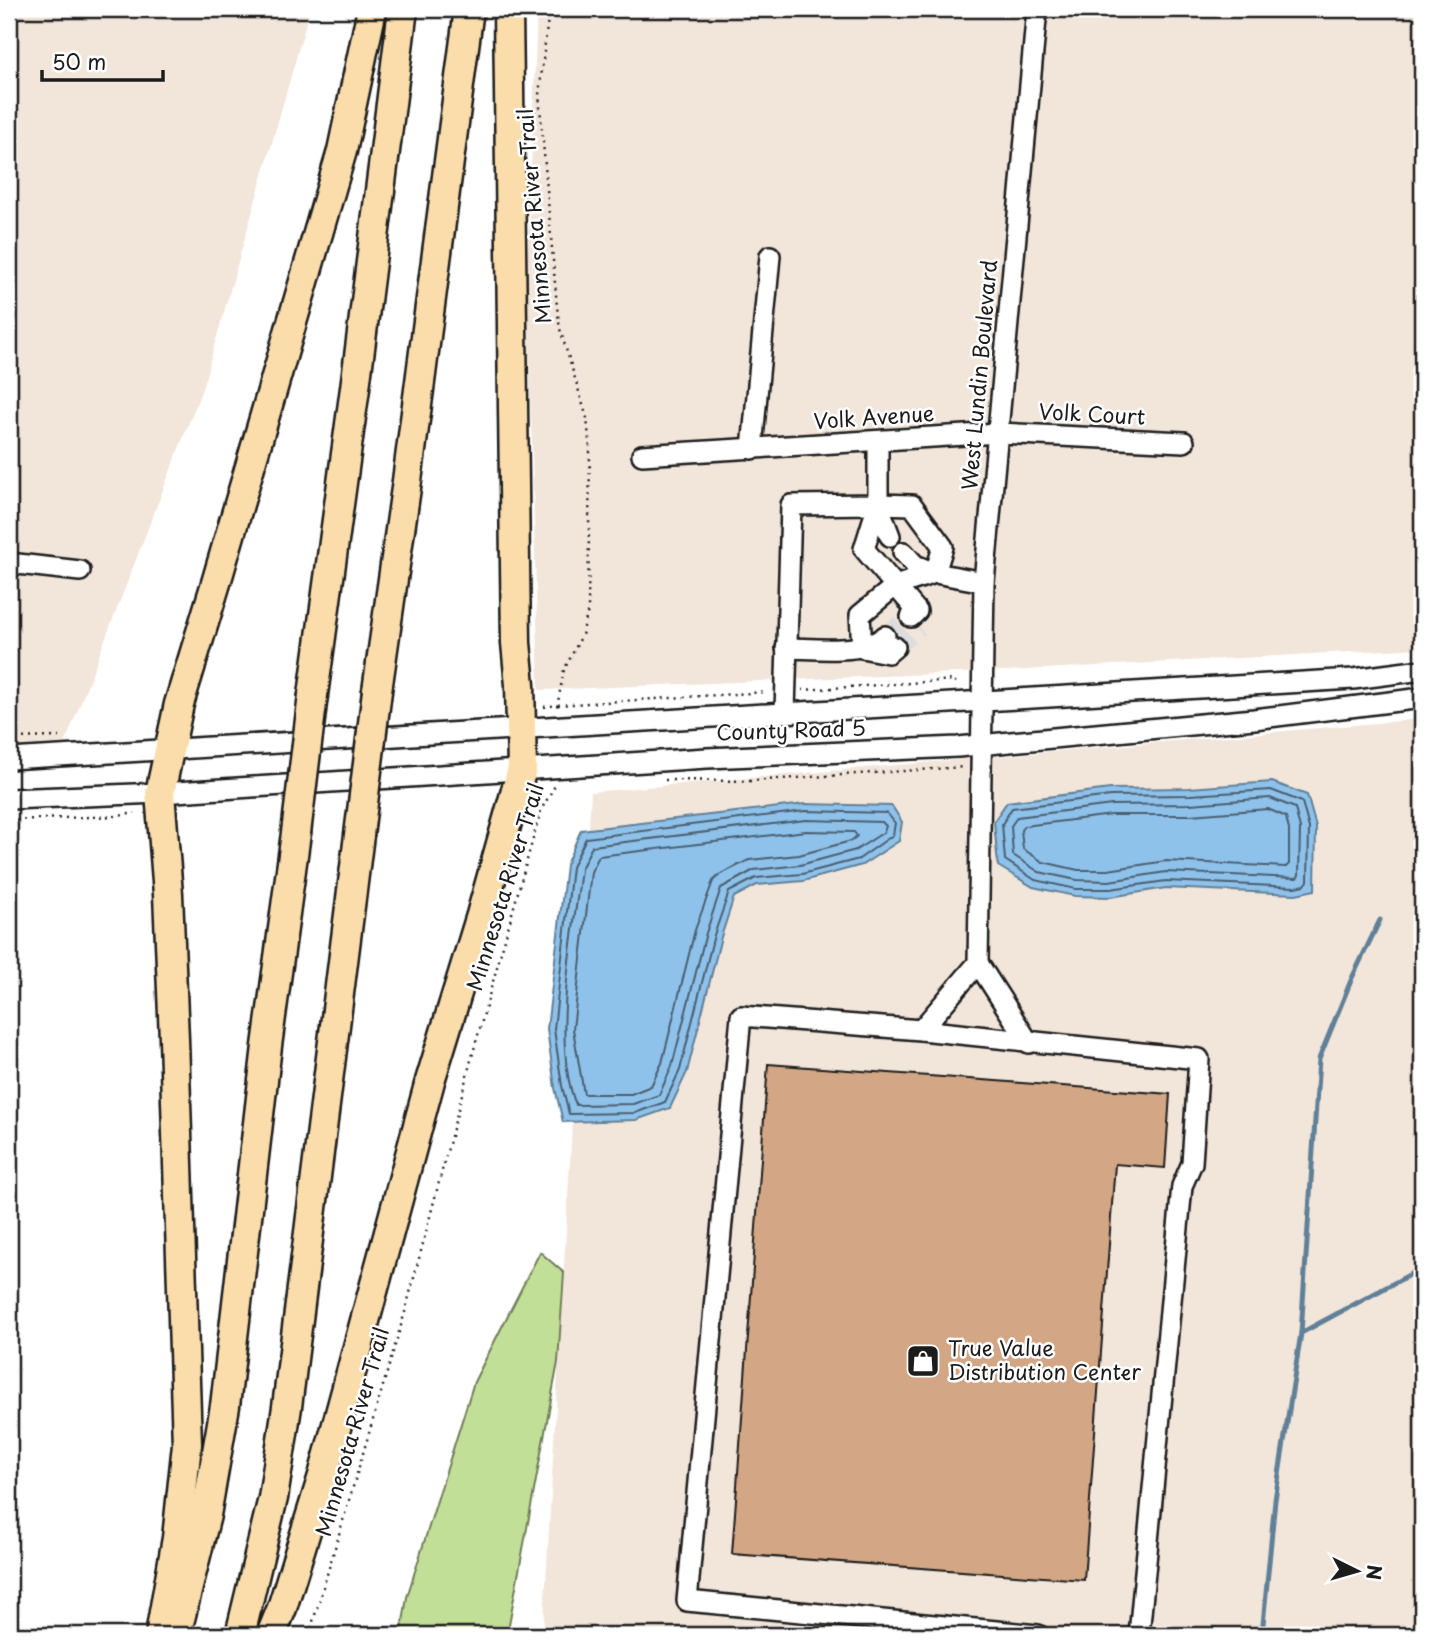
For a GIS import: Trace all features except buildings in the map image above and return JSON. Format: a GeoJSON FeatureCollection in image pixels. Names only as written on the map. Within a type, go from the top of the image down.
{"type":"FeatureCollection","features":[{"type":"Feature","properties":{"kind":"highway"},"geometry":{"type":"LineString","coordinates":[[160,1635],[177,1538],[187,1444],[172,986],[160,793],[197,642],[342,152],[372,9]]}},
{"type":"Feature","properties":{"kind":"highway"},"geometry":{"type":"LineString","coordinates":[[176,1635],[206,1516],[225,1406],[267,1046],[403,9]]}},
{"type":"Feature","properties":{"kind":"highway"},"geometry":{"type":"LineString","coordinates":[[240,1635],[273,1498],[287,1407],[377,691],[406,494],[469,9]]}},
{"type":"Feature","properties":{"kind":"highway"},"geometry":{"type":"LineString","coordinates":[[271,1635],[323,1476],[430,1081],[522,769],[516,643],[508,9]]}},
{"type":"Feature","properties":{"kind":"street","name":"West Lundin Boulevard"},"geometry":{"type":"LineString","coordinates":[[978,963],[980,701],[984,582],[1037,9]]}},
{"type":"Feature","properties":{"kind":"street"},"geometry":{"type":"LineString","coordinates":[[752,449],[769,256]]}},
{"type":"Feature","properties":{"kind":"street","name":"Volk Avenue"},"geometry":{"type":"LineString","coordinates":[[642,455],[998,433]]}},
{"type":"Feature","properties":{"kind":"street","name":"Volk Court"},"geometry":{"type":"LineString","coordinates":[[998,433],[1184,442]]}},
{"type":"Feature","properties":{"kind":"street"},"geometry":{"type":"LineString","coordinates":[[878,440],[878,504],[864,549],[895,586],[916,618]]}},
{"type":"Feature","properties":{"kind":"street"},"geometry":{"type":"LineString","coordinates":[[878,504],[890,536]]}},
{"type":"Feature","properties":{"kind":"street"},"geometry":{"type":"LineString","coordinates":[[785,712],[790,505],[912,505],[943,547],[935,573]]}},
{"type":"Feature","properties":{"kind":"street"},"geometry":{"type":"LineString","coordinates":[[903,552],[915,565],[935,573],[984,582]]}},
{"type":"Feature","properties":{"kind":"street"},"geometry":{"type":"LineString","coordinates":[[9,563],[80,571]]}},
{"type":"Feature","properties":{"kind":"street"},"geometry":{"type":"LineString","coordinates":[[862,648],[860,615],[895,586],[935,573]]}},
{"type":"Feature","properties":{"kind":"street"},"geometry":{"type":"LineString","coordinates":[[786,648],[862,648],[879,642],[890,642]]}},
{"type":"Feature","properties":{"kind":"street","name":"County Road 5"},"geometry":{"type":"LineString","coordinates":[[9,759],[1353,678],[1422,670]]}},
{"type":"Feature","properties":{"kind":"street","name":"County Road 5"},"geometry":{"type":"LineString","coordinates":[[9,799],[160,793],[555,767],[981,745],[1254,719],[1422,698]]}},
{"type":"Feature","properties":{"kind":"street"},"geometry":{"type":"LineString","coordinates":[[921,1030],[978,963],[1029,1043]]}},
{"type":"Feature","properties":{"kind":"street"},"geometry":{"type":"LineString","coordinates":[[1038,1635],[687,1601],[741,1016],[921,1030],[1199,1059],[1192,1163],[1182,1186],[1139,1635]]}},
{"type":"Feature","properties":{"kind":"path","name":"Minnesota River Trail"},"geometry":{"type":"LineString","coordinates":[[550,9],[539,95],[557,307],[564,341],[582,395],[590,449],[588,610],[582,635],[564,670],[554,726]]}},
{"type":"Feature","properties":{"kind":"path","name":"Minnesota River Trail"},"geometry":{"type":"LineString","coordinates":[[309,1635],[405,1312],[541,810],[556,785],[555,767]]}},
{"type":"Feature","properties":{"kind":"shaded area"},"geometry":{"type":"Polygon","coordinates":[[[9,9],[310,9],[202,389],[65,743],[9,747],[9,9]]]}},
{"type":"Feature","properties":{"kind":"shaded area"},"geometry":{"type":"Polygon","coordinates":[[[537,9],[1422,9],[1422,648],[1006,671],[539,690],[527,277],[537,9]]]}},
{"type":"Feature","properties":{"kind":"shaded area"},"geometry":{"type":"Polygon","coordinates":[[[1422,719],[1422,1635],[543,1635],[591,792],[1422,719]]]}},
{"type":"Feature","properties":{"kind":"green space"},"geometry":{"type":"Polygon","coordinates":[[[540,1252],[564,1273],[558,1362],[507,1635],[401,1635],[407,1597],[474,1382],[540,1252]]]}},
{"type":"Feature","properties":{"kind":"water"},"geometry":{"type":"Polygon","coordinates":[[[1272,782],[1307,795],[1316,827],[1315,890],[1296,894],[1166,888],[1110,897],[1075,896],[1033,887],[998,866],[994,821],[1007,802],[1110,789],[1189,788],[1272,782]]]}},
{"type":"Feature","properties":{"kind":"water"},"geometry":{"type":"Polygon","coordinates":[[[805,804],[892,806],[902,822],[899,841],[862,865],[803,881],[757,885],[734,897],[721,937],[687,1072],[670,1108],[636,1120],[563,1122],[555,1088],[547,1029],[566,865],[581,830],[805,804]]]}},
{"type":"Feature","properties":{"kind":"waterway"},"geometry":{"type":"LineString","coordinates":[[1262,1635],[1275,1500],[1301,1333],[1319,1059],[1352,978],[1380,920]]}},
{"type":"Feature","properties":{"kind":"waterway"},"geometry":{"type":"LineString","coordinates":[[1301,1333],[1422,1268]]}},
{"type":"Feature","properties":{"kind":"tunnel"},"geometry":{"type":"LineString","coordinates":[[885,636],[911,617]]}},
{"type":"Feature","properties":{"kind":"tunnel"},"geometry":{"type":"LineString","coordinates":[[895,647],[919,627]]}},
{"type":"Feature","properties":{"kind":"place","name":"True Value Distribution Center"},"geometry":{"type":"Point","coordinates":[923,1361]}}]}
